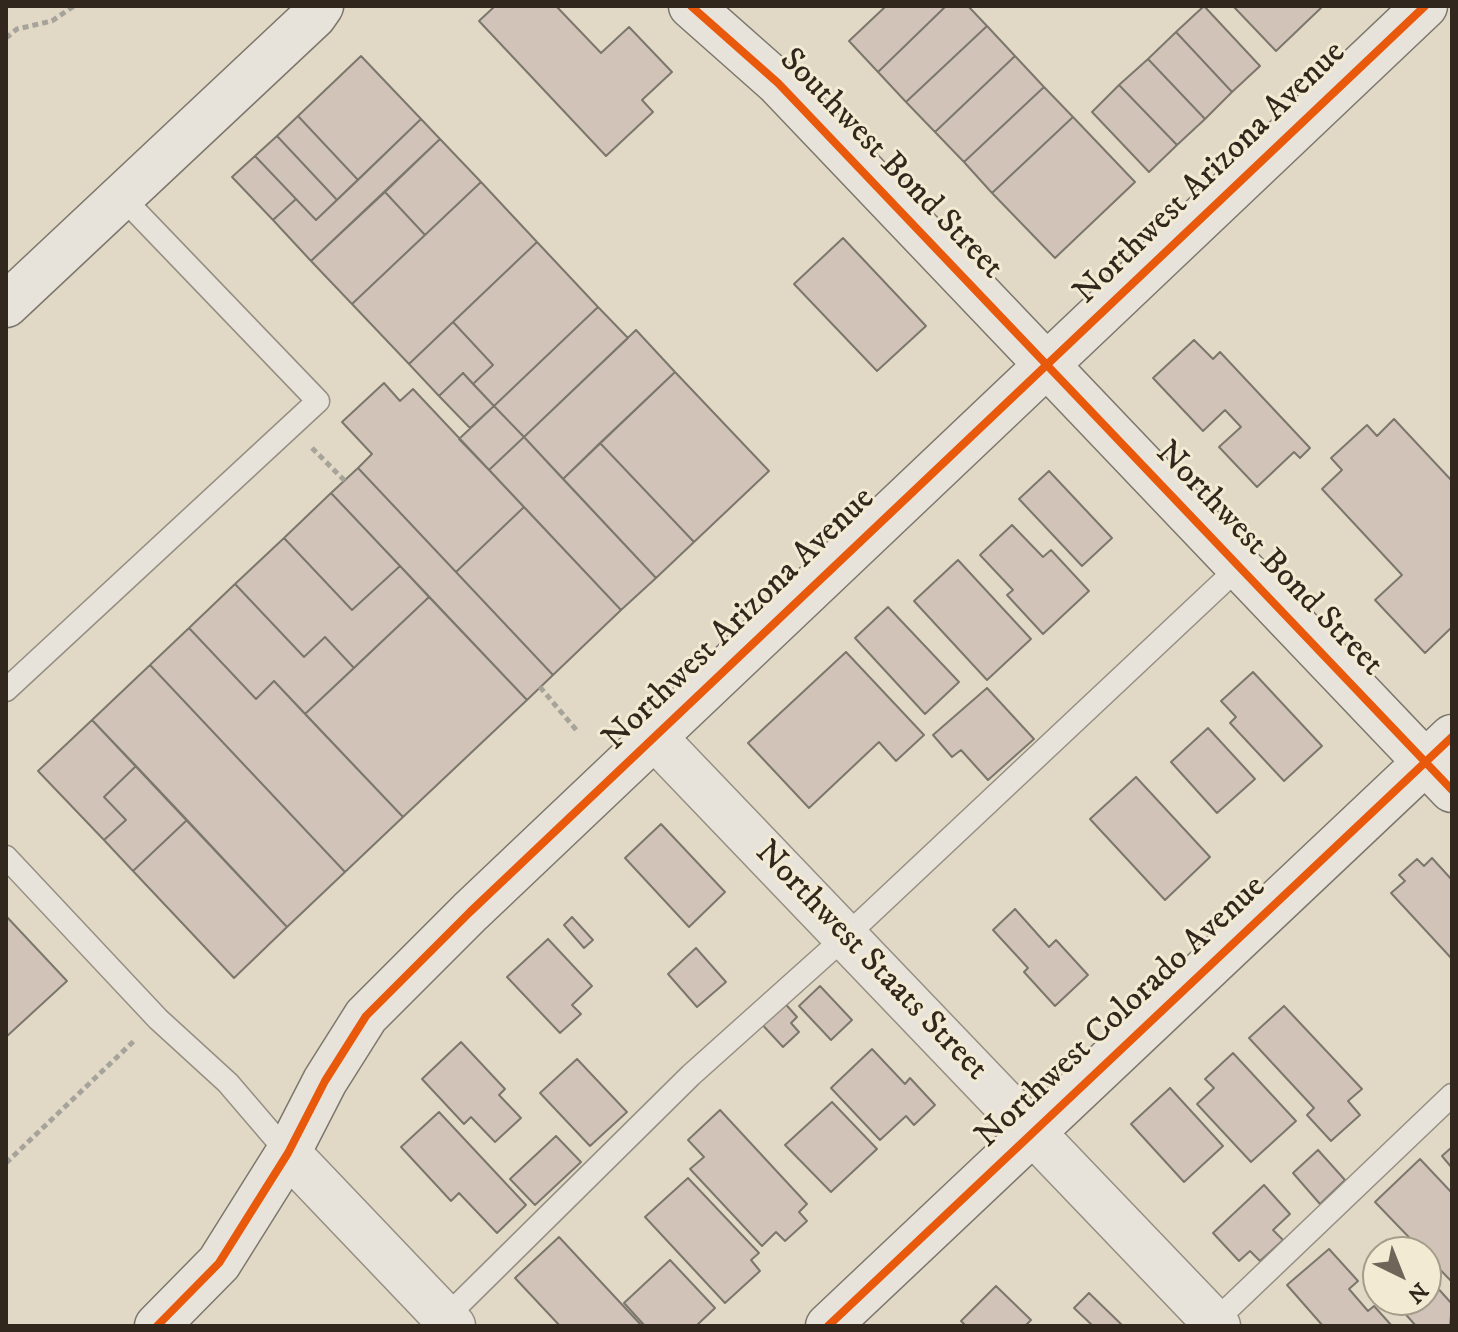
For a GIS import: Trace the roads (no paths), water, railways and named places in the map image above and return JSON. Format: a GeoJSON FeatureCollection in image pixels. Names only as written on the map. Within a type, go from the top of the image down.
{"type":"FeatureCollection","features":[{"type":"Feature","properties":{"kind":"main road","name":"Southwest Bond Street"},"geometry":{"type":"LineString","coordinates":[[691,6],[778,83],[1046,366]]}},
{"type":"Feature","properties":{"kind":"main road","name":"Northwest Arizona Avenue"},"geometry":{"type":"LineString","coordinates":[[157,1326],[219,1263],[288,1153],[325,1081],[366,1016],[470,912],[1425,6]]}},
{"type":"Feature","properties":{"kind":"main road"},"geometry":{"type":"LineString","coordinates":[[6,305],[323,9]]}},
{"type":"Feature","properties":{"kind":"main road","name":"Northwest Bond Street"},"geometry":{"type":"LineString","coordinates":[[1046,366],[1239,567],[1443,763]]}},
{"type":"Feature","properties":{"kind":"main road","name":"Northwest Staats Street"},"geometry":{"type":"LineString","coordinates":[[655,738],[1035,1133],[1214,1325]]}},
{"type":"Feature","properties":{"kind":"main road","name":"Northwest Colorado Avenue"},"geometry":{"type":"LineString","coordinates":[[828,1326],[1035,1133],[1443,763]]}},
{"type":"Feature","properties":{"kind":"main road"},"geometry":{"type":"LineString","coordinates":[[288,1153],[449,1322]]}},
{"type":"Feature","properties":{"kind":"lane"},"geometry":{"type":"LineString","coordinates":[[6,690],[318,401],[122,197]]}},
{"type":"Feature","properties":{"kind":"lane"},"geometry":{"type":"LineString","coordinates":[[449,1322],[691,1075],[845,937],[1239,567]]}},
{"type":"Feature","properties":{"kind":"lane"},"geometry":{"type":"LineString","coordinates":[[6,857],[158,1019],[228,1083],[288,1153]]}},
{"type":"Feature","properties":{"kind":"lane"},"geometry":{"type":"LineString","coordinates":[[1214,1325],[1452,1095]]}}]}
